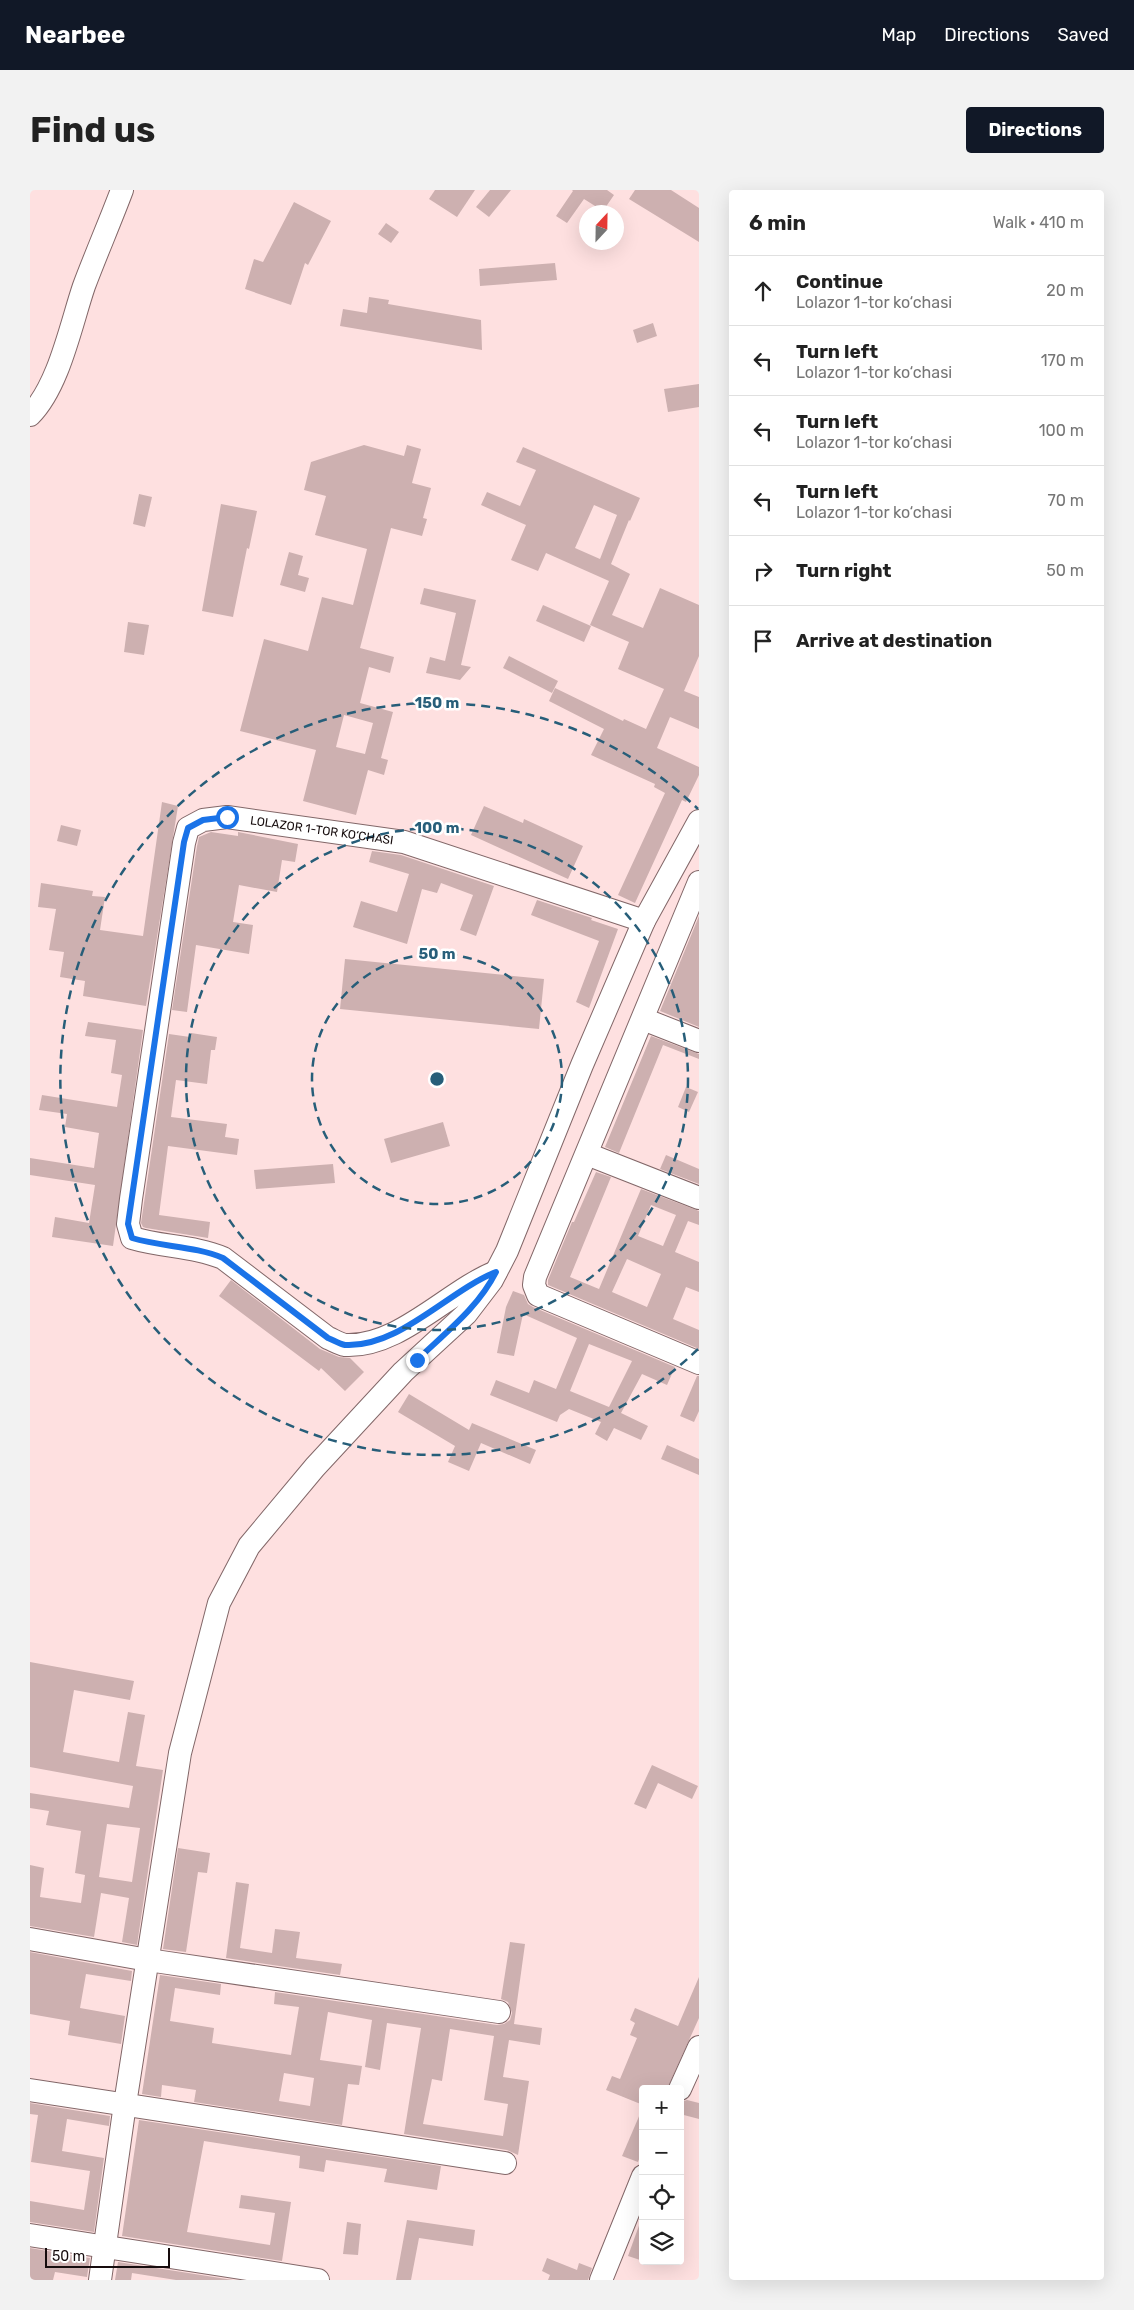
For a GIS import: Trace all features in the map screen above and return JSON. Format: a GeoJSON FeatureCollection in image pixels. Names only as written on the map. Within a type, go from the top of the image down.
{"type":"FeatureCollection","features":[{"type":"Feature","properties":{"kind":"street"},"geometry":{"type":"LineString","coordinates":[[30,415],[44,395],[62,357],[84,287],[122,190]]}},
{"type":"Feature","properties":{"kind":"street","name":"LOLAZOR 1-TOR KO‘CHASI"},"geometry":{"type":"LineString","coordinates":[[496,1272],[464,1288],[411,1325],[371,1342],[344,1345],[328,1338],[223,1258],[208,1252],[149,1243],[132,1238],[128,1224],[130,1208],[184,842],[188,828],[203,820],[227,817],[404,842],[644,921]]}},
{"type":"Feature","properties":{"kind":"street"},"geometry":{"type":"LineString","coordinates":[[100,2280],[125,2104],[180,1753],[219,1603],[249,1546],[315,1468],[403,1372],[466,1314],[483,1293],[496,1272],[507,1251],[582,1065],[644,921],[699,821]]}},
{"type":"Feature","properties":{"kind":"street"},"geometry":{"type":"LineString","coordinates":[[699,882],[535,1277],[534,1285],[538,1295],[699,1363]]}},
{"type":"Feature","properties":{"kind":"street"},"geometry":{"type":"LineString","coordinates":[[643,1019],[699,1041]]}},
{"type":"Feature","properties":{"kind":"street"},"geometry":{"type":"LineString","coordinates":[[587,1154],[699,1198]]}},
{"type":"Feature","properties":{"kind":"street"},"geometry":{"type":"LineString","coordinates":[[30,1940],[148,1960],[499,2012]]}},
{"type":"Feature","properties":{"kind":"street"},"geometry":{"type":"LineString","coordinates":[[682,2085],[699,2047]]}},
{"type":"Feature","properties":{"kind":"street"},"geometry":{"type":"LineString","coordinates":[[30,2090],[505,2163]]}},
{"type":"Feature","properties":{"kind":"street"},"geometry":{"type":"LineString","coordinates":[[601,2280],[639,2186]]}},
{"type":"Feature","properties":{"kind":"street"},"geometry":{"type":"LineString","coordinates":[[30,2235],[318,2280]]}},
{"type":"Feature","properties":{"kind":"building"},"geometry":{"type":"Polygon","coordinates":[[[435,190],[475,190],[457,217],[429,199],[435,190]]]}},
{"type":"Feature","properties":{"kind":"building"},"geometry":{"type":"Polygon","coordinates":[[[490,190],[511,190],[489,217],[476,207],[490,190]]]}},
{"type":"Feature","properties":{"kind":"building"},"geometry":{"type":"Polygon","coordinates":[[[607,190],[614,195],[607,205],[594,205],[584,199],[567,223],[556,216],[573,191],[607,190]]]}},
{"type":"Feature","properties":{"kind":"building"},"geometry":{"type":"Polygon","coordinates":[[[635,190],[671,190],[699,208],[699,242],[629,199],[635,190]]]}},
{"type":"Feature","properties":{"kind":"building"},"geometry":{"type":"Polygon","coordinates":[[[294,202],[331,221],[308,265],[305,263],[291,305],[245,289],[254,259],[263,262],[294,202]]]}},
{"type":"Feature","properties":{"kind":"building"},"geometry":{"type":"Polygon","coordinates":[[[386,223],[399,232],[391,243],[378,234],[386,223]]]}},
{"type":"Feature","properties":{"kind":"building"},"geometry":{"type":"Polygon","coordinates":[[[555,263],[557,280],[480,286],[479,269],[555,263]]]}},
{"type":"Feature","properties":{"kind":"building"},"geometry":{"type":"Polygon","coordinates":[[[369,297],[389,300],[388,304],[481,320],[482,350],[340,326],[343,309],[367,313],[369,297]]]}},
{"type":"Feature","properties":{"kind":"building"},"geometry":{"type":"Polygon","coordinates":[[[653,323],[657,336],[637,343],[633,330],[653,323]]]}},
{"type":"Feature","properties":{"kind":"building"},"geometry":{"type":"Polygon","coordinates":[[[699,384],[699,407],[668,412],[664,389],[699,384]]]}},
{"type":"Feature","properties":{"kind":"building"},"geometry":{"type":"Polygon","coordinates":[[[364,445],[404,456],[407,445],[421,449],[412,483],[431,488],[423,518],[427,519],[422,536],[391,528],[360,648],[394,657],[390,673],[369,667],[360,703],[393,712],[381,758],[388,760],[384,775],[368,770],[356,815],[303,801],[316,750],[240,731],[264,639],[308,651],[322,597],[353,605],[367,549],[315,535],[326,496],[304,490],[311,462],[364,445]],[[344,715],[336,747],[365,754],[373,723],[344,715]]]}},
{"type":"Feature","properties":{"kind":"building"},"geometry":{"type":"Polygon","coordinates":[[[523,447],[640,498],[611,564],[630,574],[612,615],[643,628],[660,588],[699,605],[699,656],[684,691],[699,697],[699,729],[670,717],[657,748],[699,767],[699,775],[686,802],[682,800],[635,903],[618,895],[665,793],[654,787],[655,784],[591,755],[604,729],[549,701],[555,688],[623,721],[624,719],[646,729],[664,689],[618,669],[629,642],[590,625],[609,581],[546,553],[538,571],[511,560],[526,525],[481,505],[487,492],[520,506],[536,470],[516,462],[523,447]],[[594,505],[575,548],[600,559],[617,515],[594,505]]]}},
{"type":"Feature","properties":{"kind":"building"},"geometry":{"type":"Polygon","coordinates":[[[139,494],[152,497],[145,527],[133,524],[139,494]]]}},
{"type":"Feature","properties":{"kind":"building"},"geometry":{"type":"Polygon","coordinates":[[[221,504],[257,511],[249,549],[247,548],[233,617],[202,611],[221,504]]]}},
{"type":"Feature","properties":{"kind":"building"},"geometry":{"type":"Polygon","coordinates":[[[289,552],[303,556],[298,575],[309,578],[305,592],[280,585],[289,552]]]}},
{"type":"Feature","properties":{"kind":"building"},"geometry":{"type":"Polygon","coordinates":[[[424,588],[476,600],[461,665],[471,667],[460,680],[426,673],[430,657],[445,661],[456,613],[420,604],[424,588]]]}},
{"type":"Feature","properties":{"kind":"building"},"geometry":{"type":"Polygon","coordinates":[[[543,605],[591,626],[584,642],[536,621],[543,605]]]}},
{"type":"Feature","properties":{"kind":"building"},"geometry":{"type":"Polygon","coordinates":[[[128,622],[149,625],[144,655],[124,652],[128,622]]]}},
{"type":"Feature","properties":{"kind":"building"},"geometry":{"type":"Polygon","coordinates":[[[509,656],[558,681],[552,693],[503,668],[509,656]]]}},
{"type":"Feature","properties":{"kind":"building"},"geometry":{"type":"Polygon","coordinates":[[[162,802],[178,806],[146,1006],[83,996],[85,981],[60,977],[64,952],[49,950],[56,909],[38,907],[41,883],[93,891],[92,896],[105,897],[100,930],[143,936],[162,802]]]}},
{"type":"Feature","properties":{"kind":"building"},"geometry":{"type":"Polygon","coordinates":[[[484,806],[523,823],[524,819],[583,846],[568,879],[471,835],[484,806]]]}},
{"type":"Feature","properties":{"kind":"building"},"geometry":{"type":"Polygon","coordinates":[[[61,825],[81,830],[77,846],[57,841],[61,825]]]}},
{"type":"Feature","properties":{"kind":"building"},"geometry":{"type":"Polygon","coordinates":[[[211,832],[238,836],[238,832],[298,844],[295,862],[282,860],[277,892],[239,885],[233,922],[253,925],[249,954],[196,945],[187,1012],[172,1010],[197,846],[199,837],[211,832]]]}},
{"type":"Feature","properties":{"kind":"building"},"geometry":{"type":"Polygon","coordinates":[[[372,851],[401,855],[494,886],[476,936],[460,930],[473,895],[441,883],[437,893],[422,889],[407,944],[353,927],[361,901],[397,912],[409,874],[369,862],[372,851]]]}},
{"type":"Feature","properties":{"kind":"building"},"geometry":{"type":"Polygon","coordinates":[[[537,900],[592,918],[591,920],[618,929],[589,1008],[576,1002],[599,941],[531,915],[537,900]]]}},
{"type":"Feature","properties":{"kind":"building"},"geometry":{"type":"Polygon","coordinates":[[[699,916],[699,1027],[660,1011],[699,916]]]}},
{"type":"Feature","properties":{"kind":"building"},"geometry":{"type":"Polygon","coordinates":[[[345,959],[544,979],[539,1029],[340,1009],[345,959]]]}},
{"type":"Feature","properties":{"kind":"building"},"geometry":{"type":"Polygon","coordinates":[[[88,1022],[143,1030],[113,1246],[52,1237],[55,1217],[89,1223],[95,1185],[30,1175],[30,1158],[94,1168],[99,1133],[65,1127],[67,1114],[39,1110],[42,1095],[117,1107],[122,1075],[111,1073],[116,1040],[85,1036],[88,1022]]]}},
{"type":"Feature","properties":{"kind":"building"},"geometry":{"type":"Polygon","coordinates":[[[191,1033],[217,1037],[215,1050],[211,1050],[207,1084],[176,1080],[171,1117],[227,1124],[225,1137],[239,1139],[237,1155],[168,1146],[159,1215],[210,1222],[208,1238],[146,1228],[141,1223],[169,1034],[190,1037],[191,1033]]]}},
{"type":"Feature","properties":{"kind":"building"},"geometry":{"type":"Polygon","coordinates":[[[651,1036],[699,1054],[699,1059],[663,1045],[619,1153],[605,1147],[651,1036]]]}},
{"type":"Feature","properties":{"kind":"building"},"geometry":{"type":"Polygon","coordinates":[[[686,1087],[698,1092],[689,1112],[678,1107],[686,1087]]]}},
{"type":"Feature","properties":{"kind":"building"},"geometry":{"type":"Polygon","coordinates":[[[443,1122],[450,1146],[391,1163],[384,1139],[443,1122]]]}},
{"type":"Feature","properties":{"kind":"building"},"geometry":{"type":"Polygon","coordinates":[[[666,1155],[699,1169],[699,1184],[660,1169],[666,1155]]]}},
{"type":"Feature","properties":{"kind":"building"},"geometry":{"type":"Polygon","coordinates":[[[333,1164],[335,1183],[256,1189],[254,1170],[333,1164]]]}},
{"type":"Feature","properties":{"kind":"building"},"geometry":{"type":"Polygon","coordinates":[[[596,1172],[611,1177],[570,1277],[599,1289],[641,1189],[699,1211],[699,1225],[688,1221],[675,1252],[699,1262],[699,1292],[686,1287],[673,1319],[699,1330],[699,1349],[548,1285],[548,1280],[572,1222],[574,1222],[596,1172]],[[651,1205],[638,1236],[663,1246],[676,1215],[651,1205]],[[627,1259],[612,1292],[647,1307],[661,1274],[627,1259]]]}},
{"type":"Feature","properties":{"kind":"building"},"geometry":{"type":"Polygon","coordinates":[[[231,1280],[320,1349],[339,1357],[350,1358],[364,1372],[345,1391],[321,1368],[319,1371],[219,1296],[231,1280]]]}},
{"type":"Feature","properties":{"kind":"building"},"geometry":{"type":"Polygon","coordinates":[[[513,1291],[524,1295],[528,1304],[533,1307],[675,1367],[667,1385],[642,1374],[621,1413],[648,1426],[641,1440],[614,1428],[607,1441],[595,1434],[601,1422],[569,1409],[560,1415],[557,1422],[490,1395],[496,1380],[529,1393],[534,1380],[556,1389],[577,1338],[523,1314],[514,1356],[497,1353],[506,1307],[513,1291]],[[589,1344],[570,1391],[609,1407],[632,1361],[589,1344]]]}},
{"type":"Feature","properties":{"kind":"building"},"geometry":{"type":"Polygon","coordinates":[[[697,1376],[699,1376],[699,1411],[694,1422],[680,1416],[697,1376]]]}},
{"type":"Feature","properties":{"kind":"building"},"geometry":{"type":"Polygon","coordinates":[[[409,1394],[469,1430],[472,1423],[536,1450],[530,1464],[481,1443],[469,1471],[448,1462],[455,1446],[398,1412],[409,1394]]]}},
{"type":"Feature","properties":{"kind":"building"},"geometry":{"type":"Polygon","coordinates":[[[667,1445],[699,1459],[699,1475],[661,1459],[667,1445]]]}},
{"type":"Feature","properties":{"kind":"building"},"geometry":{"type":"Polygon","coordinates":[[[30,1662],[134,1681],[130,1700],[74,1690],[63,1752],[119,1762],[128,1712],[145,1715],[136,1766],[163,1770],[137,1945],[122,1942],[129,1898],[101,1893],[94,1937],[30,1926],[30,1865],[44,1868],[40,1897],[81,1903],[85,1875],[75,1873],[81,1831],[46,1825],[49,1811],[30,1808],[30,1793],[129,1808],[133,1786],[30,1767],[30,1662]],[[107,1824],[99,1877],[132,1882],[140,1828],[107,1824]]]}},
{"type":"Feature","properties":{"kind":"building"},"geometry":{"type":"Polygon","coordinates":[[[652,1765],[698,1786],[692,1799],[658,1783],[646,1809],[634,1804],[652,1765]]]}},
{"type":"Feature","properties":{"kind":"building"},"geometry":{"type":"Polygon","coordinates":[[[178,1848],[210,1853],[207,1873],[198,1872],[186,1952],[163,1949],[178,1848]]]}},
{"type":"Feature","properties":{"kind":"building"},"geometry":{"type":"Polygon","coordinates":[[[236,1882],[249,1884],[240,1948],[272,1953],[275,1929],[300,1932],[296,1958],[342,1964],[340,1975],[226,1958],[236,1882]]]}},
{"type":"Feature","properties":{"kind":"building"},"geometry":{"type":"Polygon","coordinates":[[[510,1942],[525,1944],[514,2024],[542,2028],[540,2045],[509,2040],[503,2077],[529,2081],[518,2155],[507,2150],[404,2134],[421,2028],[387,2023],[380,2070],[365,2067],[372,2020],[328,2012],[320,2060],[362,2066],[359,2085],[348,2084],[342,2125],[194,2102],[196,2090],[162,2085],[161,2097],[142,2094],[160,1975],[221,1984],[220,1995],[175,1988],[170,2021],[214,2028],[212,2043],[291,2055],[299,2007],[274,2004],[275,1992],[497,2025],[504,2024],[510,2020],[512,2013],[508,2002],[501,1999],[510,1942]],[[450,2029],[442,2081],[432,2079],[423,2124],[503,2136],[508,2104],[484,2100],[494,2036],[450,2029]],[[284,2073],[279,2101],[310,2106],[314,2078],[284,2073]]]}},
{"type":"Feature","properties":{"kind":"building"},"geometry":{"type":"Polygon","coordinates":[[[30,1952],[132,1971],[131,1981],[86,1974],[80,2008],[125,2016],[121,2044],[68,2035],[70,2021],[30,2014],[30,1952]]]}},
{"type":"Feature","properties":{"kind":"building"},"geometry":{"type":"Polygon","coordinates":[[[699,1977],[699,2018],[669,2085],[639,2085],[639,2103],[606,2090],[612,2076],[620,2079],[637,2038],[630,2035],[635,2023],[630,2020],[635,2008],[678,2026],[699,1977]]]}},
{"type":"Feature","properties":{"kind":"building"},"geometry":{"type":"Polygon","coordinates":[[[684,2101],[699,2103],[699,2119],[684,2115],[684,2101]]]}},
{"type":"Feature","properties":{"kind":"building"},"geometry":{"type":"Polygon","coordinates":[[[30,2103],[110,2116],[109,2126],[67,2119],[62,2151],[104,2158],[94,2232],[30,2222],[30,2201],[84,2210],[90,2171],[31,2162],[38,2115],[30,2114],[30,2103]]]}},
{"type":"Feature","properties":{"kind":"building"},"geometry":{"type":"Polygon","coordinates":[[[639,2116],[638,2162],[622,2156],[639,2116]]]}},
{"type":"Feature","properties":{"kind":"building"},"geometry":{"type":"Polygon","coordinates":[[[139,2120],[441,2166],[437,2190],[384,2182],[387,2169],[326,2160],[324,2172],[299,2168],[300,2156],[204,2141],[187,2232],[270,2245],[275,2213],[239,2208],[241,2195],[291,2202],[282,2261],[122,2236],[139,2120]]]}},
{"type":"Feature","properties":{"kind":"building"},"geometry":{"type":"Polygon","coordinates":[[[407,2220],[475,2230],[473,2246],[419,2238],[411,2280],[396,2280],[407,2220]]]}},
{"type":"Feature","properties":{"kind":"building"},"geometry":{"type":"Polygon","coordinates":[[[347,2222],[361,2224],[358,2255],[343,2254],[347,2222]]]}},
{"type":"Feature","properties":{"kind":"building"},"geometry":{"type":"Polygon","coordinates":[[[639,2226],[639,2260],[628,2256],[639,2226]]]}},
{"type":"Feature","properties":{"kind":"building"},"geometry":{"type":"Polygon","coordinates":[[[30,2248],[90,2258],[87,2277],[55,2272],[53,2280],[30,2280],[30,2248]]]}},
{"type":"Feature","properties":{"kind":"building"},"geometry":{"type":"Polygon","coordinates":[[[547,2258],[577,2270],[579,2263],[592,2268],[588,2280],[548,2280],[550,2275],[542,2271],[547,2258]]]}},
{"type":"Feature","properties":{"kind":"building"},"geometry":{"type":"Polygon","coordinates":[[[118,2262],[233,2280],[176,2280],[132,2273],[131,2280],[115,2280],[118,2262]]]}},
{"type":"Feature","properties":{"kind":"route"},"geometry":{"type":"LineString","coordinates":[[227,817],[203,820],[188,828],[184,842],[128,1224],[132,1238],[149,1243],[208,1252],[223,1258],[328,1338],[344,1345],[371,1342],[411,1325],[464,1288],[496,1272],[483,1293],[466,1314],[417,1360]]}}]}
